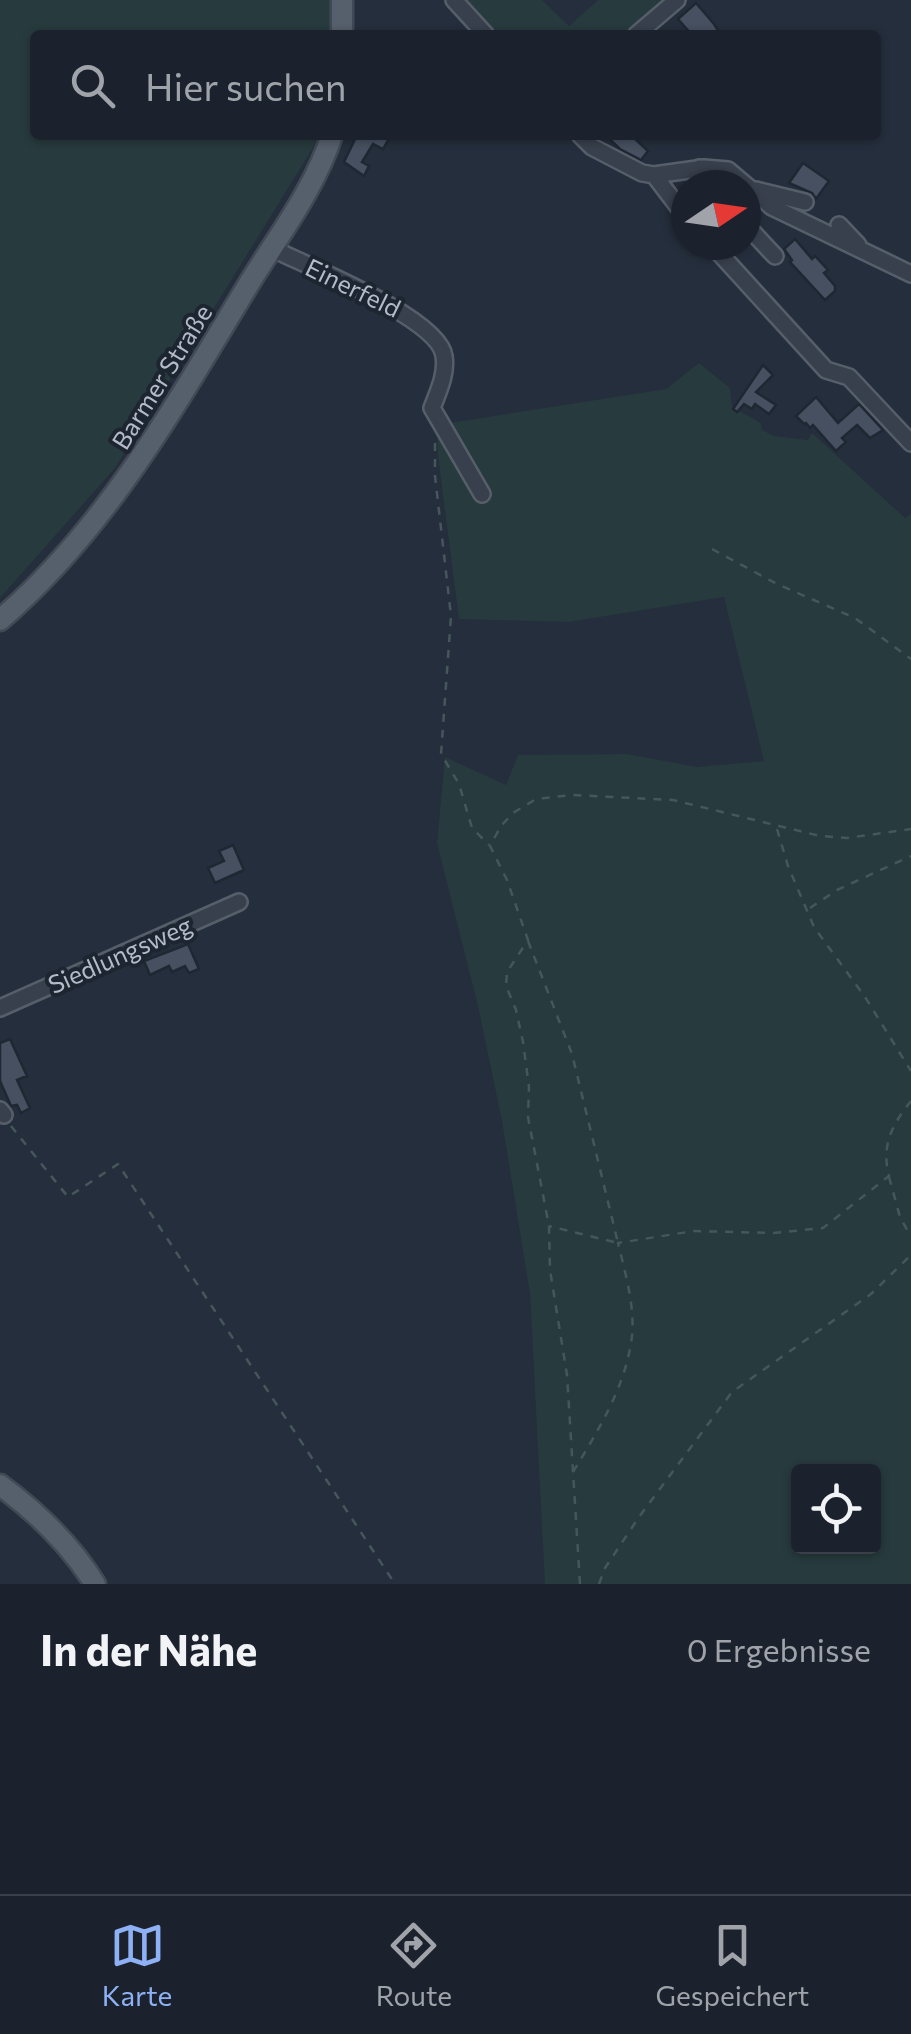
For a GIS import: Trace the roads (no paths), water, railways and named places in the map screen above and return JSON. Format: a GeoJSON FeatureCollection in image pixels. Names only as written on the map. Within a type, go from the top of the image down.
{"type":"FeatureCollection","features":[{"type":"Feature","properties":{"kind":"main road"},"geometry":{"type":"LineString","coordinates":[[342,0],[342,30]]}},
{"type":"Feature","properties":{"kind":"main road","name":"Barmer Straße"},"geometry":{"type":"LineString","coordinates":[[0,620],[58,562],[128,479],[271,248],[320,165],[330,140]]}},
{"type":"Feature","properties":{"kind":"main road"},"geometry":{"type":"LineString","coordinates":[[0,1485],[38,1514],[76,1554],[96,1584]]}},
{"type":"Feature","properties":{"kind":"street"},"geometry":{"type":"LineString","coordinates":[[454,0],[481,30]]}},
{"type":"Feature","properties":{"kind":"street"},"geometry":{"type":"LineString","coordinates":[[642,30],[678,0]]}},
{"type":"Feature","properties":{"kind":"street"},"geometry":{"type":"LineString","coordinates":[[587,140],[617,162],[654,175],[699,168],[728,170]]}},
{"type":"Feature","properties":{"kind":"street"},"geometry":{"type":"LineString","coordinates":[[654,175],[671,197]]}},
{"type":"Feature","properties":{"kind":"street"},"geometry":{"type":"LineString","coordinates":[[761,192],[805,202]]}},
{"type":"Feature","properties":{"kind":"street"},"geometry":{"type":"LineString","coordinates":[[761,197],[772,207],[911,274]]}},
{"type":"Feature","properties":{"kind":"street"},"geometry":{"type":"LineString","coordinates":[[839,225],[864,251]]}},
{"type":"Feature","properties":{"kind":"street"},"geometry":{"type":"LineString","coordinates":[[761,241],[775,256]]}},
{"type":"Feature","properties":{"kind":"street","name":"Einerfeld"},"geometry":{"type":"LineString","coordinates":[[271,248],[406,314],[429,331],[444,354],[444,371],[432,408],[482,494]]}},
{"type":"Feature","properties":{"kind":"street"},"geometry":{"type":"LineString","coordinates":[[726,260],[826,370],[849,377],[911,443]]}},
{"type":"Feature","properties":{"kind":"street","name":"Siedlungsweg"},"geometry":{"type":"LineString","coordinates":[[0,1008],[239,902]]}}]}
